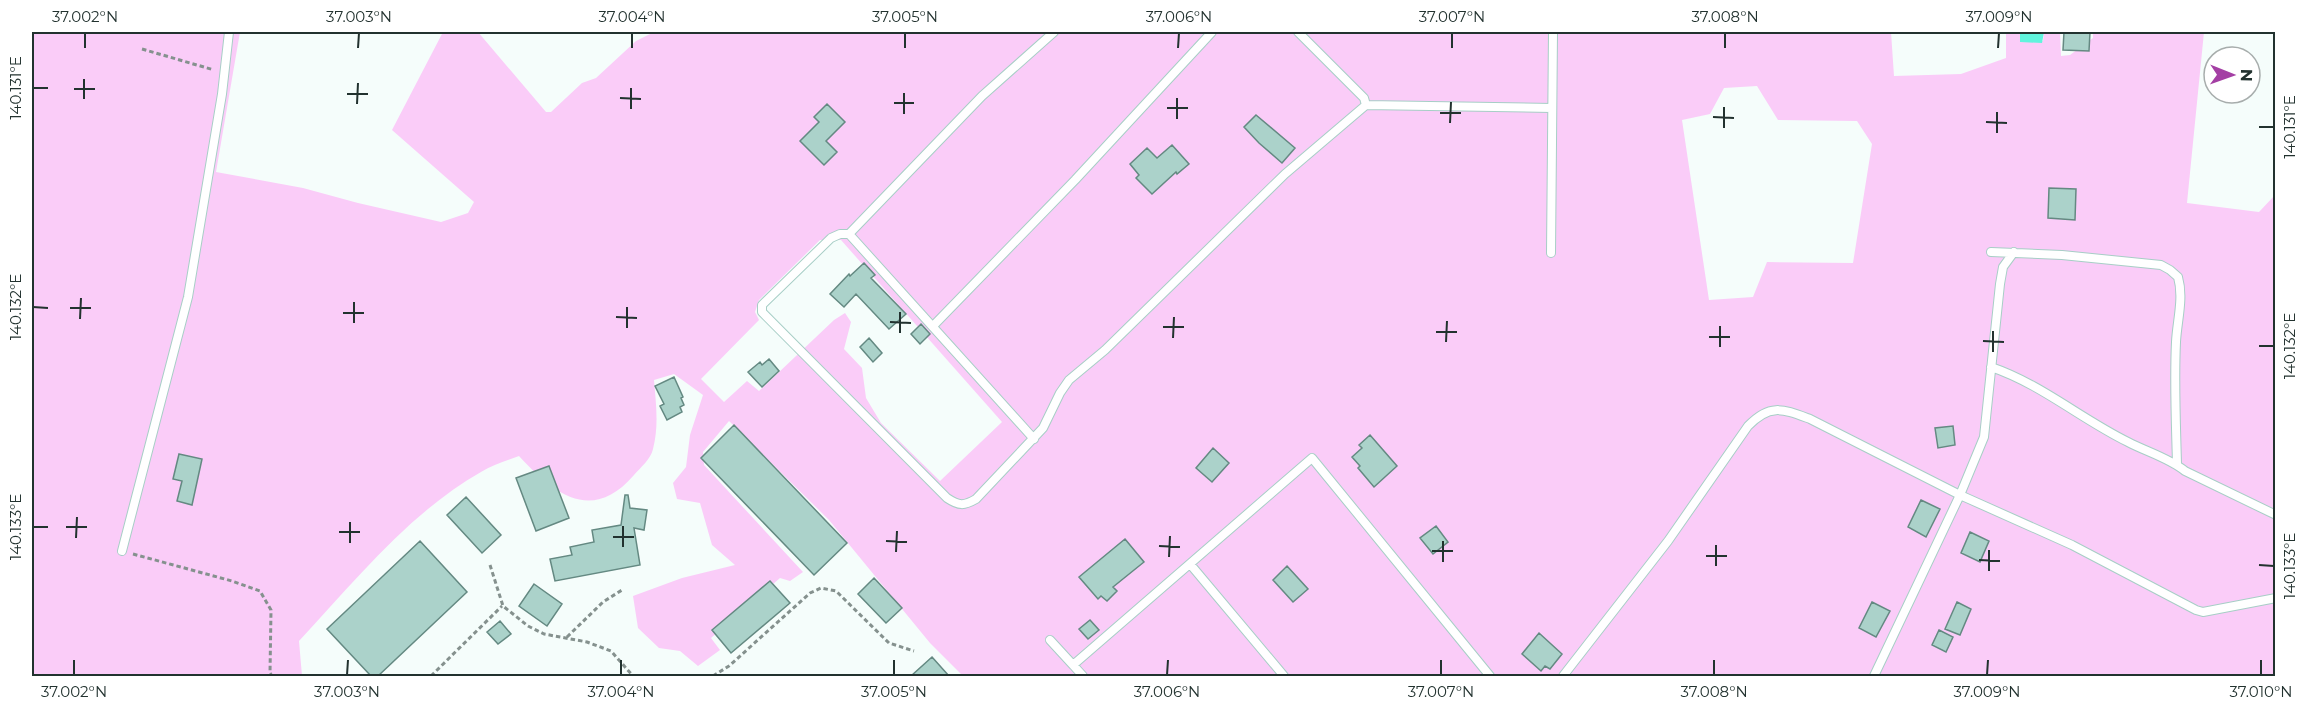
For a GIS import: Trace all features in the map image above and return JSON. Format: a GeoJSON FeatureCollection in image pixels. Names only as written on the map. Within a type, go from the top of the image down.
{"type":"FeatureCollection","features":[{"type":"Feature","properties":{"kind":"lane"},"geometry":{"type":"LineString","coordinates":[[122,551],[188,297],[229,32]]}},
{"type":"Feature","properties":{"kind":"lane"},"geometry":{"type":"LineString","coordinates":[[1054,32],[982,96],[849,234],[840,234],[831,238],[762,305],[762,312],[947,498],[957,505],[965,506],[976,499],[1034,439],[1043,428],[1069,380],[1105,350],[1285,174],[1366,105],[1552,108]]}},
{"type":"Feature","properties":{"kind":"lane"},"geometry":{"type":"LineString","coordinates":[[933,326],[1075,180],[1212,32]]}},
{"type":"Feature","properties":{"kind":"lane"},"geometry":{"type":"LineString","coordinates":[[1298,32],[1364,98],[1366,105]]}},
{"type":"Feature","properties":{"kind":"lane"},"geometry":{"type":"LineString","coordinates":[[1551,253],[1553,32]]}},
{"type":"Feature","properties":{"kind":"lane"},"geometry":{"type":"LineString","coordinates":[[849,234],[1034,439]]}},
{"type":"Feature","properties":{"kind":"lane"},"geometry":{"type":"LineString","coordinates":[[1991,252],[2062,255],[2161,265],[2178,277],[2181,286],[2175,369],[2177,464]]}},
{"type":"Feature","properties":{"kind":"lane"},"geometry":{"type":"LineString","coordinates":[[1874,676],[1960,495],[1984,437],[2003,267],[2014,252]]}},
{"type":"Feature","properties":{"kind":"lane"},"geometry":{"type":"LineString","coordinates":[[1991,367],[2016,375],[2127,442],[2177,464],[2186,471],[2276,515]]}},
{"type":"Feature","properties":{"kind":"lane"},"geometry":{"type":"LineString","coordinates":[[1563,676],[1668,541],[1748,426],[1757,417],[1771,410],[1784,409],[1810,419],[1960,495],[2072,545],[2196,610],[2203,612],[2276,598]]}},
{"type":"Feature","properties":{"kind":"lane"},"geometry":{"type":"LineString","coordinates":[[1073,665],[1312,458],[1490,676]]}},
{"type":"Feature","properties":{"kind":"lane"},"geometry":{"type":"LineString","coordinates":[[1190,564],[1284,676]]}},
{"type":"Feature","properties":{"kind":"lane"},"geometry":{"type":"LineString","coordinates":[[1050,640],[1083,676]]}},
{"type":"Feature","properties":{"kind":"path"},"geometry":{"type":"LineString","coordinates":[[142,50],[224,73]]}},
{"type":"Feature","properties":{"kind":"path"},"geometry":{"type":"LineString","coordinates":[[122,551],[232,581],[260,591],[271,610],[270,673],[272,676]]}},
{"type":"Feature","properties":{"kind":"path"},"geometry":{"type":"LineString","coordinates":[[490,565],[503,606],[528,626],[544,634],[587,642],[611,651],[633,676]]}},
{"type":"Feature","properties":{"kind":"path"},"geometry":{"type":"LineString","coordinates":[[713,676],[729,666],[810,593],[821,588],[836,591],[889,643],[914,651]]}},
{"type":"Feature","properties":{"kind":"path"},"geometry":{"type":"LineString","coordinates":[[566,638],[603,602],[622,590]]}},
{"type":"Feature","properties":{"kind":"path"},"geometry":{"type":"LineString","coordinates":[[431,676],[503,606]]}},
{"type":"Feature","properties":{"kind":"shaded area"},"geometry":{"type":"Polygon","coordinates":[[[32,32],[240,32],[216,172],[303,188],[441,222],[468,213],[474,202],[392,130],[443,32],[478,32],[546,112],[551,112],[582,83],[596,78],[636,41],[654,32],[1891,32],[1894,76],[1961,74],[2006,58],[2006,32],[2020,32],[2020,42],[2043,41],[2044,32],[2060,32],[2061,56],[2070,55],[2093,38],[2093,32],[2204,32],[2187,203],[2259,212],[2275,195],[2275,676],[963,676],[930,643],[829,520],[729,421],[703,452],[704,465],[803,572],[790,581],[780,578],[711,638],[720,650],[698,666],[680,651],[659,648],[638,628],[633,596],[682,578],[735,565],[712,545],[700,503],[677,499],[673,483],[686,467],[690,435],[703,395],[674,374],[654,380],[656,423],[652,453],[618,490],[603,498],[588,501],[574,498],[546,482],[519,456],[481,472],[430,507],[384,549],[299,641],[302,676],[32,676],[32,32]],[[1757,86],[1724,88],[1710,114],[1682,120],[1709,300],[1753,297],[1767,262],[1853,263],[1872,144],[1857,121],[1778,120],[1757,86]],[[820,240],[759,300],[755,312],[759,320],[701,379],[724,402],[747,381],[759,391],[834,320],[845,313],[851,322],[844,349],[862,368],[866,398],[881,423],[940,481],[1002,422],[841,240],[820,240]]]}},
{"type":"Feature","properties":{"kind":"shaded area"},"geometry":{"type":"Polygon","coordinates":[[[2020,32],[2044,32],[2042,43],[2020,42],[2020,32]]]}},
{"type":"Feature","properties":{"kind":"building"},"geometry":{"type":"Polygon","coordinates":[[[2064,32],[2090,32],[2089,51],[2063,50],[2064,32]]]}},
{"type":"Feature","properties":{"kind":"building"},"geometry":{"type":"Polygon","coordinates":[[[827,104],[845,122],[826,141],[837,152],[824,165],[800,141],[819,122],[814,117],[827,104]]]}},
{"type":"Feature","properties":{"kind":"building"},"geometry":{"type":"Polygon","coordinates":[[[1256,115],[1295,148],[1282,163],[1244,127],[1256,115]]]}},
{"type":"Feature","properties":{"kind":"building"},"geometry":{"type":"Polygon","coordinates":[[[1172,145],[1189,164],[1177,174],[1176,172],[1152,194],[1136,178],[1139,175],[1130,164],[1147,148],[1157,158],[1172,145]]]}},
{"type":"Feature","properties":{"kind":"building"},"geometry":{"type":"Polygon","coordinates":[[[2049,188],[2076,189],[2075,220],[2048,218],[2049,188]]]}},
{"type":"Feature","properties":{"kind":"building"},"geometry":{"type":"Polygon","coordinates":[[[864,263],[875,275],[871,278],[906,314],[889,329],[856,294],[844,307],[830,294],[849,274],[850,276],[864,263]]]}},
{"type":"Feature","properties":{"kind":"building"},"geometry":{"type":"Polygon","coordinates":[[[921,324],[930,334],[920,344],[911,334],[921,324]]]}},
{"type":"Feature","properties":{"kind":"building"},"geometry":{"type":"Polygon","coordinates":[[[869,338],[882,353],[873,362],[860,347],[869,338]]]}},
{"type":"Feature","properties":{"kind":"building"},"geometry":{"type":"Polygon","coordinates":[[[769,359],[779,371],[762,387],[748,372],[760,362],[762,365],[769,359]]]}},
{"type":"Feature","properties":{"kind":"building"},"geometry":{"type":"Polygon","coordinates":[[[674,377],[684,405],[680,407],[682,412],[667,420],[660,406],[664,404],[655,386],[674,377]]]}},
{"type":"Feature","properties":{"kind":"building"},"geometry":{"type":"Polygon","coordinates":[[[734,425],[847,543],[814,575],[701,458],[734,425]]]}},
{"type":"Feature","properties":{"kind":"building"},"geometry":{"type":"Polygon","coordinates":[[[1953,426],[1955,445],[1938,448],[1935,428],[1953,426]]]}},
{"type":"Feature","properties":{"kind":"building"},"geometry":{"type":"Polygon","coordinates":[[[1370,435],[1397,466],[1374,487],[1352,457],[1362,448],[1359,445],[1370,435]]]}},
{"type":"Feature","properties":{"kind":"building"},"geometry":{"type":"Polygon","coordinates":[[[1213,448],[1229,463],[1212,482],[1196,468],[1213,448]]]}},
{"type":"Feature","properties":{"kind":"building"},"geometry":{"type":"Polygon","coordinates":[[[179,454],[202,459],[192,505],[177,501],[182,481],[173,479],[179,454]]]}},
{"type":"Feature","properties":{"kind":"building"},"geometry":{"type":"Polygon","coordinates":[[[549,466],[569,518],[536,531],[516,478],[549,466]]]}},
{"type":"Feature","properties":{"kind":"building"},"geometry":{"type":"Polygon","coordinates":[[[625,495],[628,495],[630,508],[647,510],[644,530],[634,528],[640,565],[555,581],[550,559],[572,555],[570,547],[594,542],[592,530],[621,525],[625,495]]]}},
{"type":"Feature","properties":{"kind":"building"},"geometry":{"type":"Polygon","coordinates":[[[466,497],[501,535],[482,553],[447,515],[466,497]]]}},
{"type":"Feature","properties":{"kind":"building"},"geometry":{"type":"Polygon","coordinates":[[[1921,500],[1940,509],[1926,537],[1908,527],[1921,500]]]}},
{"type":"Feature","properties":{"kind":"building"},"geometry":{"type":"Polygon","coordinates":[[[1436,526],[1448,542],[1433,554],[1420,538],[1436,526]]]}},
{"type":"Feature","properties":{"kind":"building"},"geometry":{"type":"Polygon","coordinates":[[[1970,532],[1989,541],[1980,562],[1961,553],[1970,532]]]}},
{"type":"Feature","properties":{"kind":"building"},"geometry":{"type":"Polygon","coordinates":[[[1125,539],[1144,562],[1113,587],[1117,591],[1107,601],[1101,596],[1098,599],[1079,577],[1125,539]]]}},
{"type":"Feature","properties":{"kind":"building"},"geometry":{"type":"Polygon","coordinates":[[[420,541],[467,592],[378,676],[371,676],[327,629],[420,541]]]}},
{"type":"Feature","properties":{"kind":"building"},"geometry":{"type":"Polygon","coordinates":[[[1287,566],[1308,589],[1293,602],[1273,580],[1287,566]]]}},
{"type":"Feature","properties":{"kind":"building"},"geometry":{"type":"Polygon","coordinates":[[[874,578],[902,608],[886,623],[858,594],[874,578]]]}},
{"type":"Feature","properties":{"kind":"building"},"geometry":{"type":"Polygon","coordinates":[[[770,581],[790,603],[731,653],[712,630],[770,581]]]}},
{"type":"Feature","properties":{"kind":"building"},"geometry":{"type":"Polygon","coordinates":[[[534,584],[562,604],[547,626],[519,606],[534,584]]]}},
{"type":"Feature","properties":{"kind":"building"},"geometry":{"type":"Polygon","coordinates":[[[1872,602],[1890,611],[1876,637],[1859,628],[1872,602]]]}},
{"type":"Feature","properties":{"kind":"building"},"geometry":{"type":"Polygon","coordinates":[[[1957,602],[1971,609],[1960,635],[1945,629],[1957,602]]]}},
{"type":"Feature","properties":{"kind":"building"},"geometry":{"type":"Polygon","coordinates":[[[1090,620],[1099,630],[1088,639],[1079,629],[1090,620]]]}},
{"type":"Feature","properties":{"kind":"building"},"geometry":{"type":"Polygon","coordinates":[[[500,621],[511,634],[498,644],[487,632],[500,621]]]}},
{"type":"Feature","properties":{"kind":"building"},"geometry":{"type":"Polygon","coordinates":[[[1939,630],[1953,637],[1946,652],[1932,645],[1939,630]]]}},
{"type":"Feature","properties":{"kind":"building"},"geometry":{"type":"Polygon","coordinates":[[[1539,633],[1562,654],[1550,669],[1545,666],[1541,671],[1522,654],[1539,633]]]}},
{"type":"Feature","properties":{"kind":"building"},"geometry":{"type":"Polygon","coordinates":[[[932,657],[949,676],[911,676],[932,657]]]}}]}
